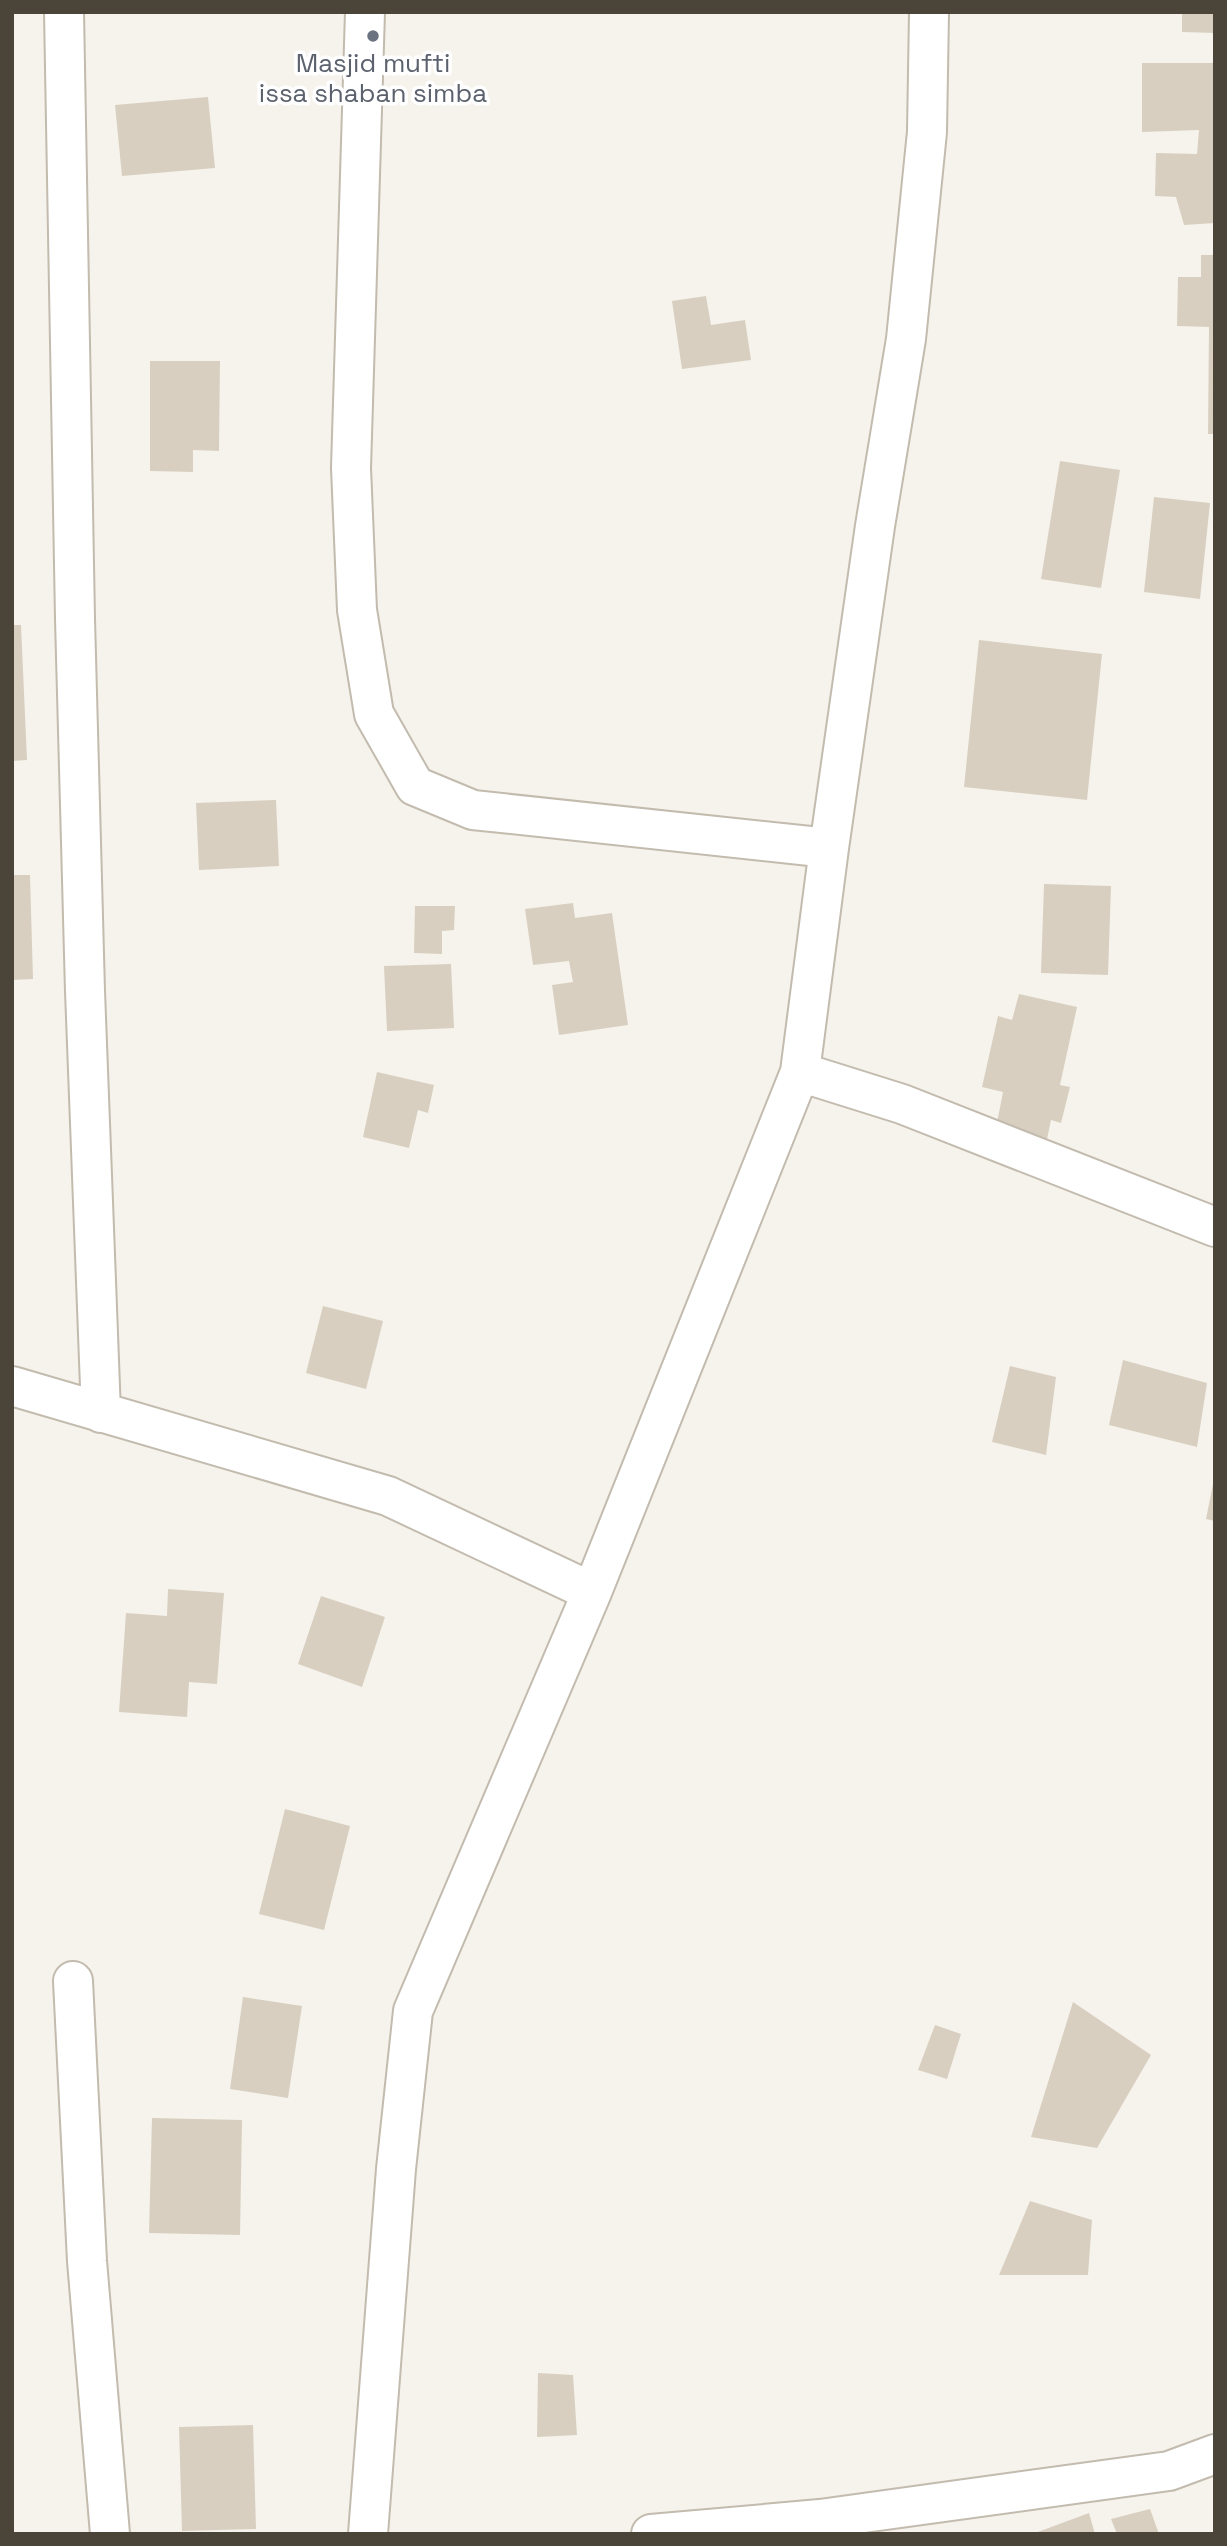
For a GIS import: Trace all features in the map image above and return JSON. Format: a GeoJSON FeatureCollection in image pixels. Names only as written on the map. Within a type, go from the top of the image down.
{"type":"FeatureCollection","features":[{"type":"Feature","properties":{"kind":"street"},"geometry":{"type":"LineString","coordinates":[[64,12],[75,633],[101,1413]]}},
{"type":"Feature","properties":{"kind":"street"},"geometry":{"type":"LineString","coordinates":[[365,12],[351,468],[356,610],[374,714],[415,786],[473,810],[829,848]]}},
{"type":"Feature","properties":{"kind":"street"},"geometry":{"type":"LineString","coordinates":[[369,2534],[396,2169],[413,2011],[592,1592],[800,1072],[875,526],[906,339],[927,132],[929,12]]}},
{"type":"Feature","properties":{"kind":"street"},"geometry":{"type":"LineString","coordinates":[[800,1072],[902,1104],[1215,1227]]}},
{"type":"Feature","properties":{"kind":"street"},"geometry":{"type":"LineString","coordinates":[[12,1386],[388,1496],[592,1592]]}},
{"type":"Feature","properties":{"kind":"street"},"geometry":{"type":"LineString","coordinates":[[73,1982],[87,2261],[110,2534]]}},
{"type":"Feature","properties":{"kind":"street"},"geometry":{"type":"LineString","coordinates":[[651,2534],[822,2526],[1169,2471],[1215,2454]]}},
{"type":"Feature","properties":{"kind":"building"},"geometry":{"type":"Polygon","coordinates":[[[1182,12],[1215,12],[1215,33],[1182,32],[1182,12]]]}},
{"type":"Feature","properties":{"kind":"building"},"geometry":{"type":"Polygon","coordinates":[[[1142,63],[1215,63],[1215,223],[1184,225],[1176,197],[1155,196],[1156,153],[1197,154],[1199,130],[1142,132],[1142,63]]]}},
{"type":"Feature","properties":{"kind":"building"},"geometry":{"type":"Polygon","coordinates":[[[208,97],[215,168],[122,176],[115,105],[208,97]]]}},
{"type":"Feature","properties":{"kind":"building"},"geometry":{"type":"Polygon","coordinates":[[[1201,255],[1215,255],[1215,434],[1208,434],[1209,327],[1177,326],[1178,277],[1201,277],[1201,255]]]}},
{"type":"Feature","properties":{"kind":"building"},"geometry":{"type":"Polygon","coordinates":[[[706,296],[711,325],[745,320],[751,360],[682,369],[672,301],[706,296]]]}},
{"type":"Feature","properties":{"kind":"building"},"geometry":{"type":"Polygon","coordinates":[[[150,361],[220,361],[219,451],[193,450],[193,472],[150,471],[150,361]]]}},
{"type":"Feature","properties":{"kind":"building"},"geometry":{"type":"Polygon","coordinates":[[[1060,461],[1120,470],[1101,588],[1041,579],[1060,461]]]}},
{"type":"Feature","properties":{"kind":"building"},"geometry":{"type":"Polygon","coordinates":[[[1154,497],[1210,503],[1200,599],[1144,592],[1154,497]]]}},
{"type":"Feature","properties":{"kind":"building"},"geometry":{"type":"Polygon","coordinates":[[[12,625],[21,625],[27,760],[12,761],[12,625]]]}},
{"type":"Feature","properties":{"kind":"building"},"geometry":{"type":"Polygon","coordinates":[[[979,640],[1102,654],[1087,800],[964,787],[979,640]]]}},
{"type":"Feature","properties":{"kind":"building"},"geometry":{"type":"Polygon","coordinates":[[[276,800],[279,866],[199,870],[196,803],[276,800]]]}},
{"type":"Feature","properties":{"kind":"building"},"geometry":{"type":"Polygon","coordinates":[[[12,875],[30,875],[33,979],[12,980],[12,875]]]}},
{"type":"Feature","properties":{"kind":"building"},"geometry":{"type":"Polygon","coordinates":[[[1044,884],[1111,886],[1108,975],[1041,973],[1044,884]]]}},
{"type":"Feature","properties":{"kind":"building"},"geometry":{"type":"Polygon","coordinates":[[[573,903],[575,918],[612,913],[628,1025],[559,1035],[552,985],[573,982],[569,961],[533,965],[525,909],[573,903]]]}},
{"type":"Feature","properties":{"kind":"building"},"geometry":{"type":"Polygon","coordinates":[[[415,906],[455,906],[454,930],[442,931],[442,954],[414,953],[415,906]]]}},
{"type":"Feature","properties":{"kind":"building"},"geometry":{"type":"Polygon","coordinates":[[[451,964],[454,1028],[387,1031],[384,966],[451,964]]]}},
{"type":"Feature","properties":{"kind":"building"},"geometry":{"type":"Polygon","coordinates":[[[1019,994],[1077,1007],[1060,1085],[1070,1087],[1061,1123],[1051,1120],[1046,1144],[995,1133],[1003,1092],[982,1087],[998,1016],[1012,1020],[1019,994]]]}},
{"type":"Feature","properties":{"kind":"building"},"geometry":{"type":"Polygon","coordinates":[[[377,1072],[434,1085],[428,1113],[418,1110],[409,1148],[363,1137],[377,1072]]]}},
{"type":"Feature","properties":{"kind":"building"},"geometry":{"type":"Polygon","coordinates":[[[323,1306],[383,1321],[366,1389],[306,1373],[323,1306]]]}},
{"type":"Feature","properties":{"kind":"building"},"geometry":{"type":"Polygon","coordinates":[[[1123,1360],[1207,1383],[1197,1447],[1109,1425],[1123,1360]]]}},
{"type":"Feature","properties":{"kind":"building"},"geometry":{"type":"Polygon","coordinates":[[[1010,1366],[1056,1377],[1046,1455],[992,1442],[1010,1366]]]}},
{"type":"Feature","properties":{"kind":"building"},"geometry":{"type":"Polygon","coordinates":[[[1215,1479],[1215,1521],[1206,1519],[1215,1479]]]}},
{"type":"Feature","properties":{"kind":"building"},"geometry":{"type":"Polygon","coordinates":[[[168,1589],[224,1593],[217,1684],[189,1682],[187,1717],[119,1712],[126,1613],[167,1616],[168,1589]]]}},
{"type":"Feature","properties":{"kind":"building"},"geometry":{"type":"Polygon","coordinates":[[[321,1596],[385,1617],[362,1687],[298,1664],[321,1596]]]}},
{"type":"Feature","properties":{"kind":"building"},"geometry":{"type":"Polygon","coordinates":[[[285,1809],[350,1826],[324,1930],[259,1914],[285,1809]]]}},
{"type":"Feature","properties":{"kind":"building"},"geometry":{"type":"Polygon","coordinates":[[[243,1997],[302,2006],[288,2098],[230,2089],[243,1997]]]}},
{"type":"Feature","properties":{"kind":"building"},"geometry":{"type":"Polygon","coordinates":[[[1073,2002],[1151,2055],[1097,2148],[1031,2137],[1073,2002]]]}},
{"type":"Feature","properties":{"kind":"building"},"geometry":{"type":"Polygon","coordinates":[[[935,2025],[961,2034],[947,2079],[918,2070],[935,2025]]]}},
{"type":"Feature","properties":{"kind":"building"},"geometry":{"type":"Polygon","coordinates":[[[152,2118],[242,2120],[240,2235],[149,2233],[152,2118]]]}},
{"type":"Feature","properties":{"kind":"building"},"geometry":{"type":"Polygon","coordinates":[[[1030,2201],[1092,2220],[1088,2275],[999,2275],[1030,2201]]]}},
{"type":"Feature","properties":{"kind":"building"},"geometry":{"type":"Polygon","coordinates":[[[538,2373],[573,2375],[577,2435],[537,2437],[538,2373]]]}},
{"type":"Feature","properties":{"kind":"building"},"geometry":{"type":"Polygon","coordinates":[[[253,2425],[256,2529],[182,2531],[179,2427],[253,2425]]]}},
{"type":"Feature","properties":{"kind":"building"},"geometry":{"type":"Polygon","coordinates":[[[1150,2509],[1159,2534],[1117,2534],[1111,2519],[1150,2509]]]}},
{"type":"Feature","properties":{"kind":"building"},"geometry":{"type":"Polygon","coordinates":[[[1089,2513],[1095,2534],[1035,2534],[1035,2533],[1089,2513]]]}},
{"type":"Feature","properties":{"kind":"place","name":"Masjid mufti issa shaban simba"},"geometry":{"type":"Point","coordinates":[373,36]}}]}
